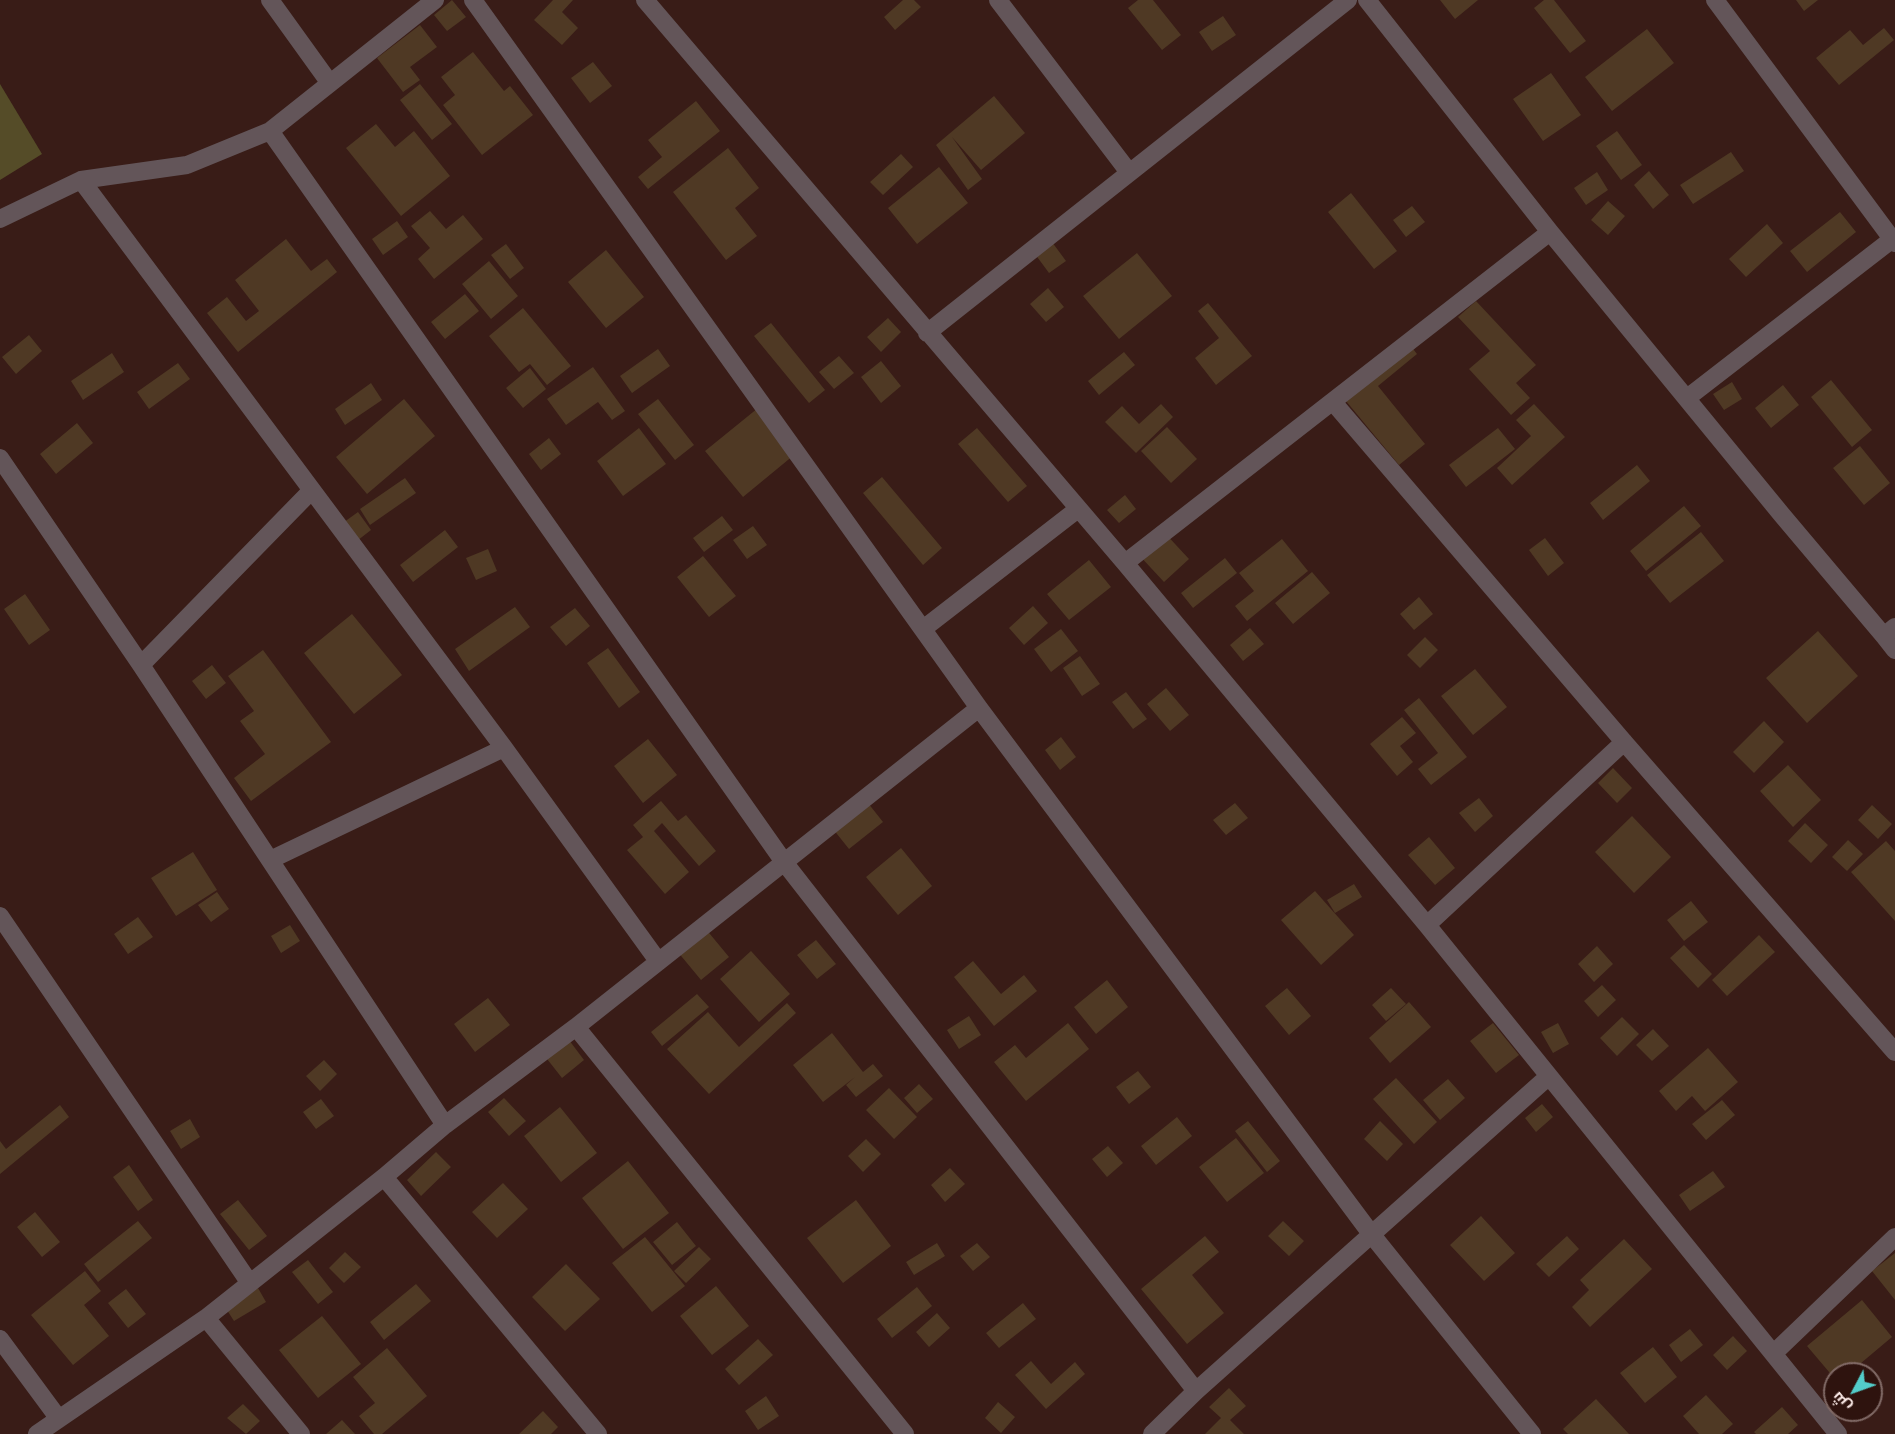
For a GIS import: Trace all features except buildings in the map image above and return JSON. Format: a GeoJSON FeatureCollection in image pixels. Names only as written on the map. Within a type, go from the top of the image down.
{"type":"FeatureCollection","features":[{"type":"Feature","properties":{"kind":"street"},"geometry":{"type":"LineString","coordinates":[[270,0],[329,82]]}},
{"type":"Feature","properties":{"kind":"street"},"geometry":{"type":"LineString","coordinates":[[0,219],[81,180],[188,165],[270,131],[435,0]]}},
{"type":"Feature","properties":{"kind":"street"},"geometry":{"type":"LineString","coordinates":[[473,0],[979,708],[1372,1235],[1532,1434]]}},
{"type":"Feature","properties":{"kind":"street"},"geometry":{"type":"LineString","coordinates":[[645,0],[1125,564],[1427,925],[1838,1434]]}},
{"type":"Feature","properties":{"kind":"street"},"geometry":{"type":"LineString","coordinates":[[998,0],[1128,171]]}},
{"type":"Feature","properties":{"kind":"street"},"geometry":{"type":"LineString","coordinates":[[927,333],[1128,171],[1348,0]]}},
{"type":"Feature","properties":{"kind":"street"},"geometry":{"type":"LineString","coordinates":[[1367,0],[1550,232],[1687,398],[1891,638]]}},
{"type":"Feature","properties":{"kind":"street"},"geometry":{"type":"LineString","coordinates":[[1687,398],[1894,240],[1715,0]]}},
{"type":"Feature","properties":{"kind":"street"},"geometry":{"type":"LineString","coordinates":[[270,131],[784,862],[1196,1391]]}},
{"type":"Feature","properties":{"kind":"street"},"geometry":{"type":"LineString","coordinates":[[81,180],[504,748],[658,961]]}},
{"type":"Feature","properties":{"kind":"street"},"geometry":{"type":"LineString","coordinates":[[1125,564],[1550,232]]}},
{"type":"Feature","properties":{"kind":"street"},"geometry":{"type":"LineString","coordinates":[[1333,402],[1624,742],[1895,1052]]}},
{"type":"Feature","properties":{"kind":"street"},"geometry":{"type":"LineString","coordinates":[[0,458],[141,664],[445,1125]]}},
{"type":"Feature","properties":{"kind":"street"},"geometry":{"type":"LineString","coordinates":[[141,664],[312,490]]}},
{"type":"Feature","properties":{"kind":"street"},"geometry":{"type":"LineString","coordinates":[[923,629],[1078,509]]}},
{"type":"Feature","properties":{"kind":"street"},"geometry":{"type":"LineString","coordinates":[[37,1434],[206,1318],[384,1177],[445,1125],[576,1027],[979,708]]}},
{"type":"Feature","properties":{"kind":"street"},"geometry":{"type":"LineString","coordinates":[[1427,925],[1624,742]]}},
{"type":"Feature","properties":{"kind":"street"},"geometry":{"type":"LineString","coordinates":[[270,860],[504,748]]}},
{"type":"Feature","properties":{"kind":"street"},"geometry":{"type":"LineString","coordinates":[[0,916],[249,1282]]}},
{"type":"Feature","properties":{"kind":"street"},"geometry":{"type":"LineString","coordinates":[[576,1027],[905,1434]]}},
{"type":"Feature","properties":{"kind":"street"},"geometry":{"type":"LineString","coordinates":[[1152,1434],[1196,1391],[1549,1076]]}},
{"type":"Feature","properties":{"kind":"street"},"geometry":{"type":"LineString","coordinates":[[384,1177],[598,1434]]}},
{"type":"Feature","properties":{"kind":"street"},"geometry":{"type":"LineString","coordinates":[[1774,1353],[1895,1237]]}},
{"type":"Feature","properties":{"kind":"street"},"geometry":{"type":"LineString","coordinates":[[206,1318],[301,1434]]}},
{"type":"Feature","properties":{"kind":"street"},"geometry":{"type":"LineString","coordinates":[[0,1338],[59,1419]]}},
{"type":"Feature","properties":{"kind":"shaded area"},"geometry":{"type":"Polygon","coordinates":[[[0,84],[42,154],[0,180],[0,84]]]}}]}
